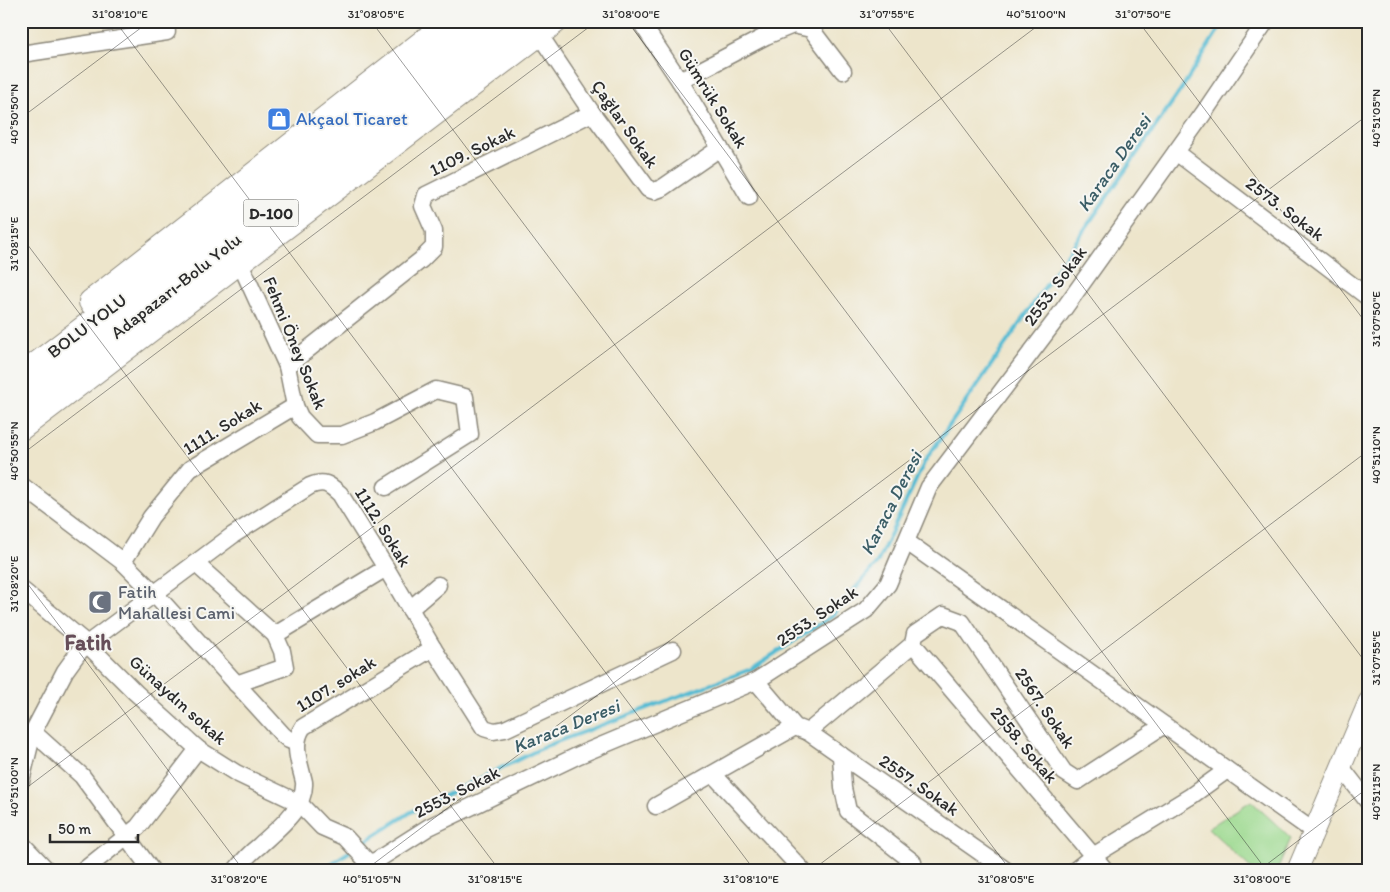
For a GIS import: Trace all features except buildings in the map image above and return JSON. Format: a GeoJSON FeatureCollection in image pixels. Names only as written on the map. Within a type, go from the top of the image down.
{"type":"FeatureCollection","features":[{"type":"Feature","properties":{"kind":"highway"},"geometry":{"type":"LineString","coordinates":[[21,357],[450,21]]}},
{"type":"Feature","properties":{"kind":"highway","name":"BOLU YOLU"},"geometry":{"type":"LineString","coordinates":[[21,376],[486,21]]}},
{"type":"Feature","properties":{"kind":"highway"},"geometry":{"type":"LineString","coordinates":[[21,428],[240,263],[539,26]]}},
{"type":"Feature","properties":{"kind":"highway","name":"Adapazarı-Bolu Yolu"},"geometry":{"type":"LineString","coordinates":[[21,405],[539,26]]}},
{"type":"Feature","properties":{"kind":"main road"},"geometry":{"type":"LineString","coordinates":[[1297,871],[1369,701]]}},
{"type":"Feature","properties":{"kind":"street"},"geometry":{"type":"LineString","coordinates":[[21,54],[166,32],[165,21]]}},
{"type":"Feature","properties":{"kind":"street","name":"Gümrük Sokak"},"geometry":{"type":"LineString","coordinates":[[640,21],[680,81],[749,197]]}},
{"type":"Feature","properties":{"kind":"street","name":"2553. Sokak"},"geometry":{"type":"LineString","coordinates":[[366,865],[429,827],[562,764],[756,680],[866,610],[888,584],[929,487],[1058,317],[1176,152],[1266,21]]}},
{"type":"Feature","properties":{"kind":"street"},"geometry":{"type":"LineString","coordinates":[[680,81],[766,36],[793,25],[811,28],[843,71]]}},
{"type":"Feature","properties":{"kind":"street","name":"Çağlar Sokak"},"geometry":{"type":"LineString","coordinates":[[539,26],[592,113],[645,187],[651,190],[662,188],[720,148]]}},
{"type":"Feature","properties":{"kind":"street","name":"1109. Sokak"},"geometry":{"type":"LineString","coordinates":[[287,366],[421,260],[434,247],[434,231],[423,206],[426,196],[592,113]]}},
{"type":"Feature","properties":{"kind":"street","name":"2573. Sokak"},"geometry":{"type":"LineString","coordinates":[[1176,152],[1369,298]]}},
{"type":"Feature","properties":{"kind":"street","name":"Fehmi Öney Sokak"},"geometry":{"type":"LineString","coordinates":[[240,263],[287,366],[295,406],[300,417],[317,435],[342,435],[375,422],[436,390],[465,397],[470,434],[386,488]]}},
{"type":"Feature","properties":{"kind":"street","name":"1111. Sokak"},"geometry":{"type":"LineString","coordinates":[[123,562],[151,517],[190,469],[295,406]]}},
{"type":"Feature","properties":{"kind":"street","name":"1112. Sokak"},"geometry":{"type":"LineString","coordinates":[[21,781],[23,748],[65,671],[78,653],[87,644],[195,563],[258,518],[318,482],[333,487],[340,494],[433,648],[484,728],[494,731],[505,729],[673,650]]}},
{"type":"Feature","properties":{"kind":"street"},"geometry":{"type":"LineString","coordinates":[[21,485],[123,562],[155,594],[283,735],[296,743],[305,788],[304,793],[289,818],[251,853],[235,871]]}},
{"type":"Feature","properties":{"kind":"street"},"geometry":{"type":"LineString","coordinates":[[907,542],[1313,831]]}},
{"type":"Feature","properties":{"kind":"street"},"geometry":{"type":"LineString","coordinates":[[195,563],[275,635],[282,651],[285,667],[236,684]]}},
{"type":"Feature","properties":{"kind":"street"},"geometry":{"type":"LineString","coordinates":[[275,635],[386,568]]}},
{"type":"Feature","properties":{"kind":"street"},"geometry":{"type":"LineString","coordinates":[[410,609],[438,585]]}},
{"type":"Feature","properties":{"kind":"street","name":"Günaydın sokak"},"geometry":{"type":"LineString","coordinates":[[21,589],[87,644],[136,693],[198,748],[236,774],[299,803],[322,827],[346,837],[366,865]]}},
{"type":"Feature","properties":{"kind":"street","name":"2567. Sokak"},"geometry":{"type":"LineString","coordinates":[[912,644],[915,634],[943,615],[962,622],[1064,772],[1078,781],[1164,725]]}},
{"type":"Feature","properties":{"kind":"street"},"geometry":{"type":"LineString","coordinates":[[656,806],[713,774],[801,730],[912,644]]}},
{"type":"Feature","properties":{"kind":"street","name":"2558. Sokak"},"geometry":{"type":"LineString","coordinates":[[912,644],[1106,871]]}},
{"type":"Feature","properties":{"kind":"street","name":"1107. sokak"},"geometry":{"type":"LineString","coordinates":[[296,743],[302,727],[433,648]]}},
{"type":"Feature","properties":{"kind":"street","name":"2557. Sokak"},"geometry":{"type":"LineString","coordinates":[[756,680],[801,730],[841,755],[1007,871]]}},
{"type":"Feature","properties":{"kind":"street"},"geometry":{"type":"LineString","coordinates":[[23,748],[82,776],[152,871]]}},
{"type":"Feature","properties":{"kind":"street"},"geometry":{"type":"LineString","coordinates":[[83,871],[138,827],[198,748]]}},
{"type":"Feature","properties":{"kind":"street"},"geometry":{"type":"LineString","coordinates":[[841,755],[843,788],[848,811],[913,862]]}},
{"type":"Feature","properties":{"kind":"street"},"geometry":{"type":"LineString","coordinates":[[1341,767],[1369,803]]}},
{"type":"Feature","properties":{"kind":"street"},"geometry":{"type":"LineString","coordinates":[[1074,871],[1092,856],[1191,796],[1227,770]]}},
{"type":"Feature","properties":{"kind":"street"},"geometry":{"type":"LineString","coordinates":[[713,774],[803,871]]}},
{"type":"Feature","properties":{"kind":"street"},"geometry":{"type":"LineString","coordinates":[[21,843],[48,871]]}},
{"type":"Feature","properties":{"kind":"green space"},"geometry":{"type":"Polygon","coordinates":[[[1251,801],[1291,838],[1277,871],[1254,871],[1208,828],[1251,801]]]}},
{"type":"Feature","properties":{"kind":"waterway","name":"Karaca Deresi"},"geometry":{"type":"LineString","coordinates":[[358,846],[411,812],[546,746],[751,669],[831,617],[877,563],[925,461],[1182,88],[1224,21]]}},
{"type":"Feature","properties":{"kind":"waterway","name":"Karaca Deresi"},"geometry":{"type":"LineString","coordinates":[[320,871],[352,850]]}},
{"type":"Feature","properties":{"kind":"place","name":"Akçaol Ticaret"},"geometry":{"type":"Point","coordinates":[279,119]}},
{"type":"Feature","properties":{"kind":"place","name":"Fatih Mahallesi Cami"},"geometry":{"type":"Point","coordinates":[100,602]}},
{"type":"Feature","properties":{"kind":"district","name":"Fatih"},"geometry":{"type":"Point","coordinates":[88,642]}}]}
